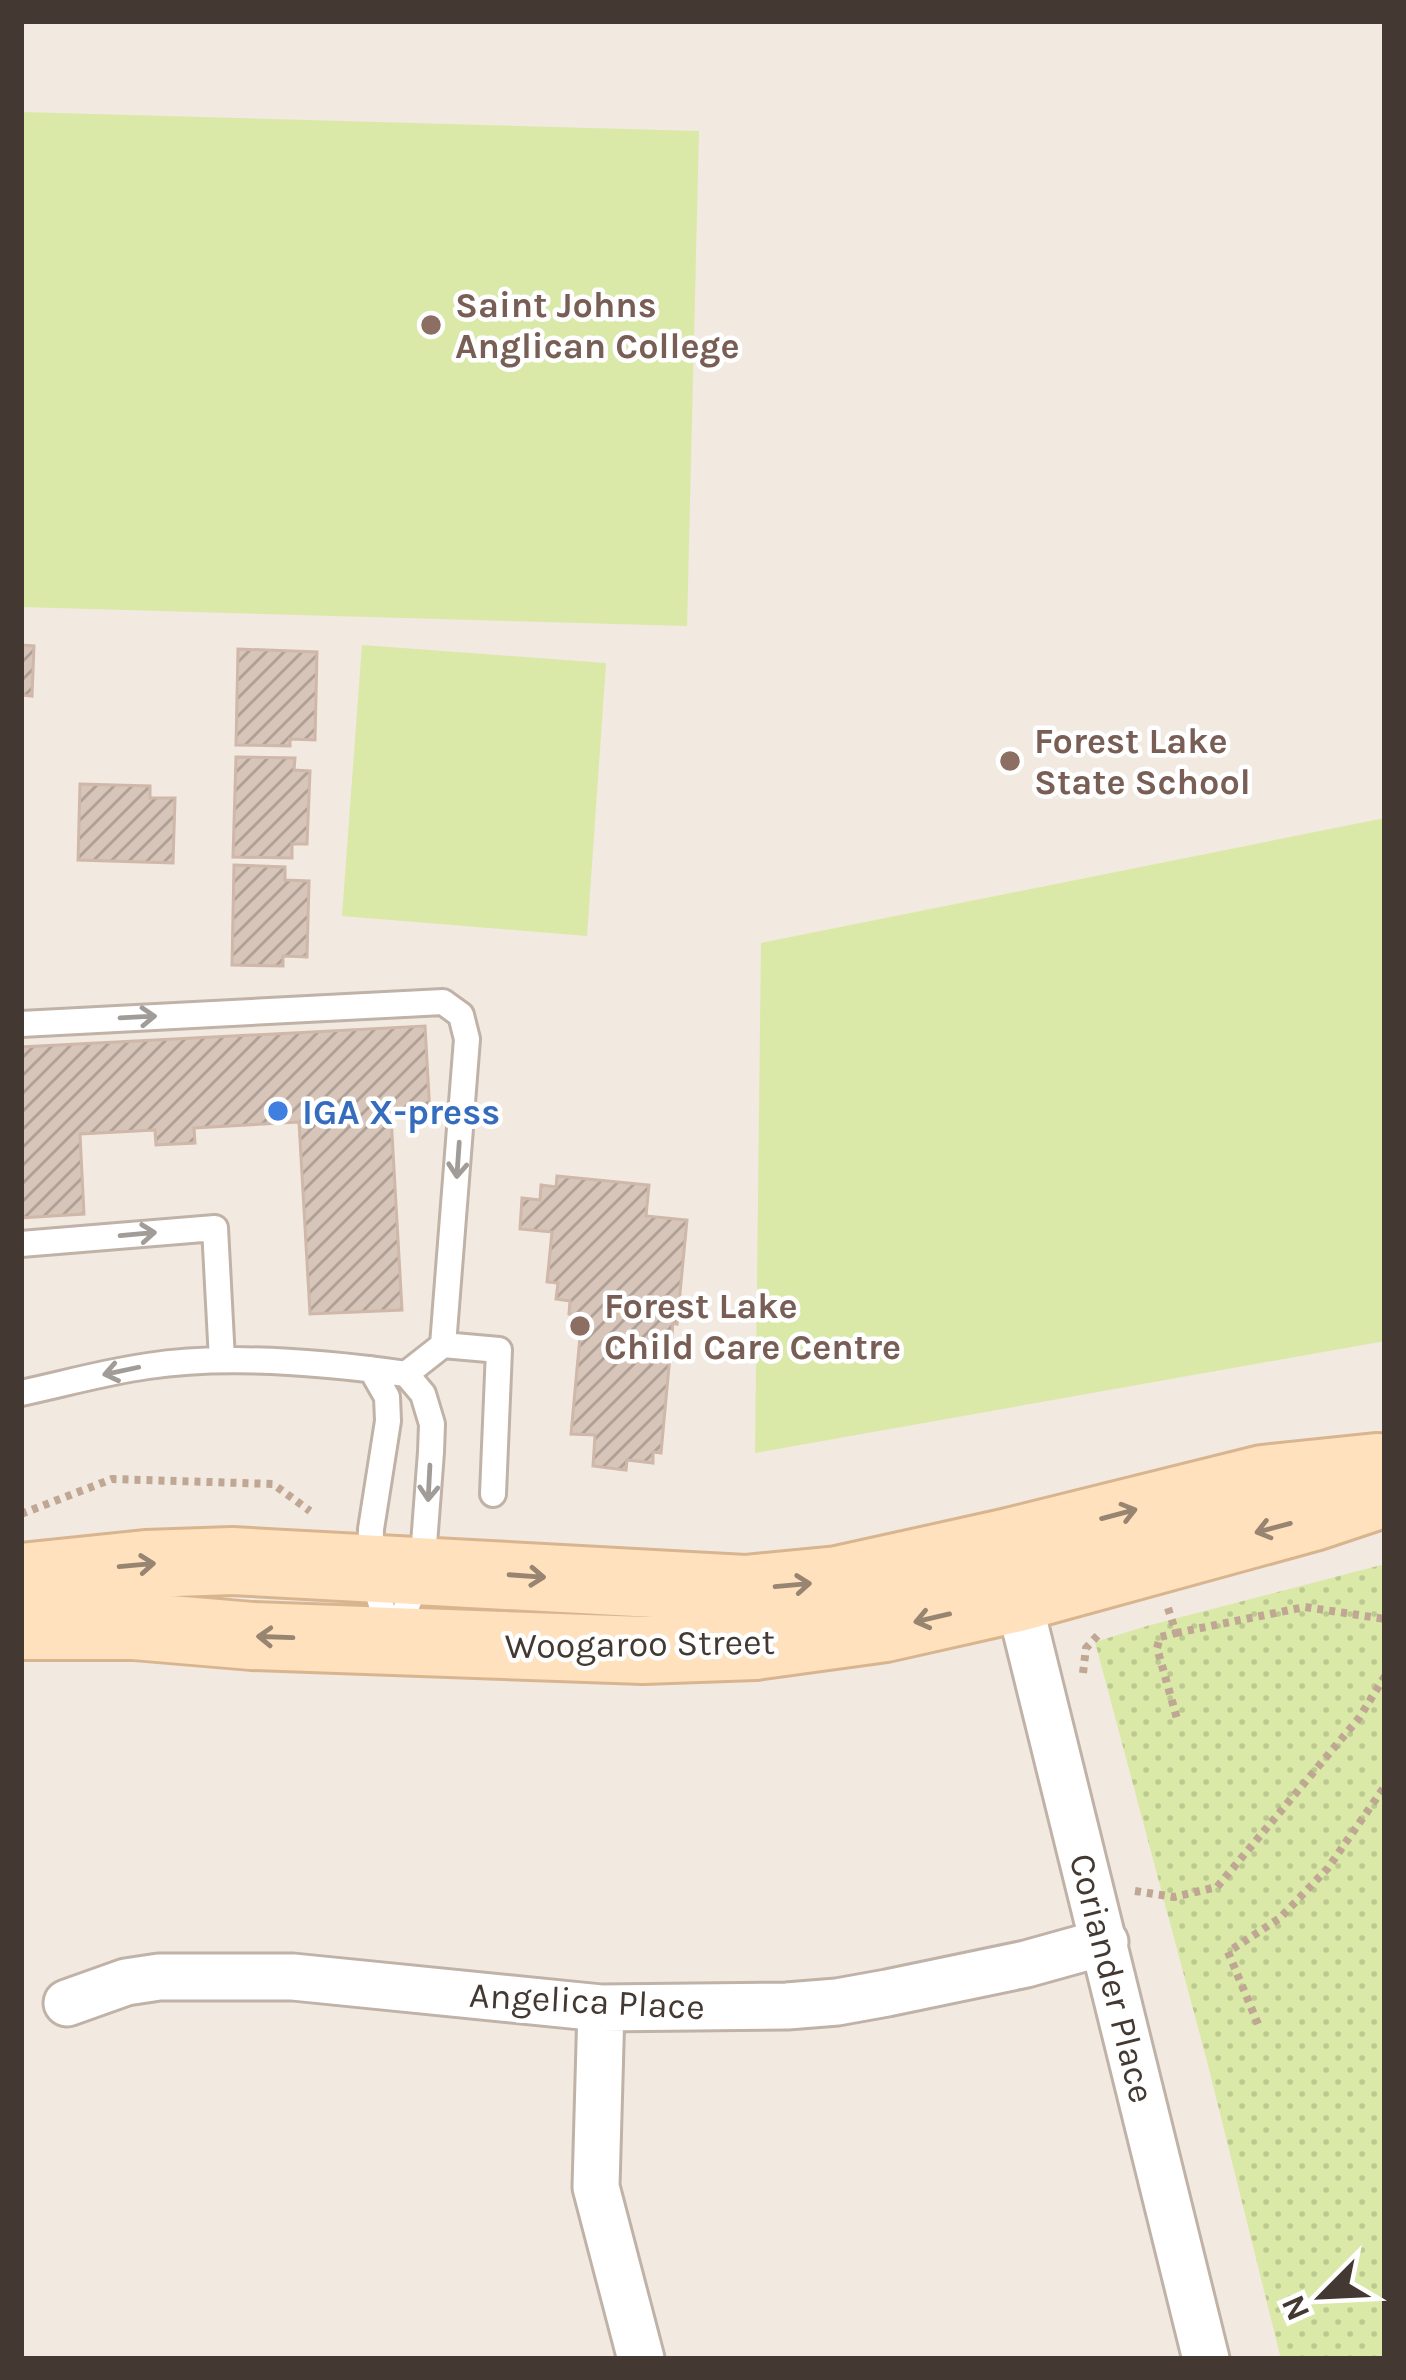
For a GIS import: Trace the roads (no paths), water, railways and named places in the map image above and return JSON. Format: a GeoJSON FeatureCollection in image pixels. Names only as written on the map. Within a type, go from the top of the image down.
{"type":"FeatureCollection","features":[{"type":"Feature","properties":{"kind":"main road","name":"Woogaroo Street"},"geometry":{"type":"LineString","coordinates":[[39,1630],[644,1650],[718,1648],[886,1628],[1012,1571],[1263,1479],[1385,1466]]}},
{"type":"Feature","properties":{"kind":"main road","name":"Woogaroo Street"},"geometry":{"type":"LineString","coordinates":[[21,1576],[146,1564],[388,1555],[745,1589],[1012,1571],[1313,1517],[1385,1493]]}},
{"type":"Feature","properties":{"kind":"street","name":"Coriander Place"},"geometry":{"type":"LineString","coordinates":[[1012,1571],[1206,2359]]}},
{"type":"Feature","properties":{"kind":"street","name":"Angelica Place"},"geometry":{"type":"LineString","coordinates":[[67,2003],[126,1982],[159,1977],[293,1977],[601,2008],[787,2006],[837,2002],[1026,1964],[1105,1942]]}},
{"type":"Feature","properties":{"kind":"street"},"geometry":{"type":"LineString","coordinates":[[601,2008],[596,2187],[641,2359]]}},
{"type":"Feature","properties":{"kind":"lane"},"geometry":{"type":"LineString","coordinates":[[21,1024],[443,1002],[460,1015],[467,1039],[443,1345]]}},
{"type":"Feature","properties":{"kind":"lane"},"geometry":{"type":"LineString","coordinates":[[21,1244],[215,1228],[222,1360]]}},
{"type":"Feature","properties":{"kind":"lane"},"geometry":{"type":"LineString","coordinates":[[406,1374],[443,1345],[499,1350],[493,1494]]}},
{"type":"Feature","properties":{"kind":"lane"},"geometry":{"type":"LineString","coordinates":[[21,1393],[148,1366],[222,1360],[406,1374],[422,1394],[432,1424],[388,1555],[392,1641]]}},
{"type":"Feature","properties":{"kind":"lane"},"geometry":{"type":"LineString","coordinates":[[371,1369],[387,1397],[392,1641]]}},
{"type":"Feature","properties":{"kind":"place","name":"Saint Johns Anglican College"},"geometry":{"type":"Point","coordinates":[431,325]}},
{"type":"Feature","properties":{"kind":"place","name":"Forest Lake State School"},"geometry":{"type":"Point","coordinates":[1010,761]}},
{"type":"Feature","properties":{"kind":"place","name":"IGA X-press"},"geometry":{"type":"Point","coordinates":[278,1111]}},
{"type":"Feature","properties":{"kind":"place","name":"Forest Lake Child Care Centre"},"geometry":{"type":"Point","coordinates":[580,1326]}}]}
